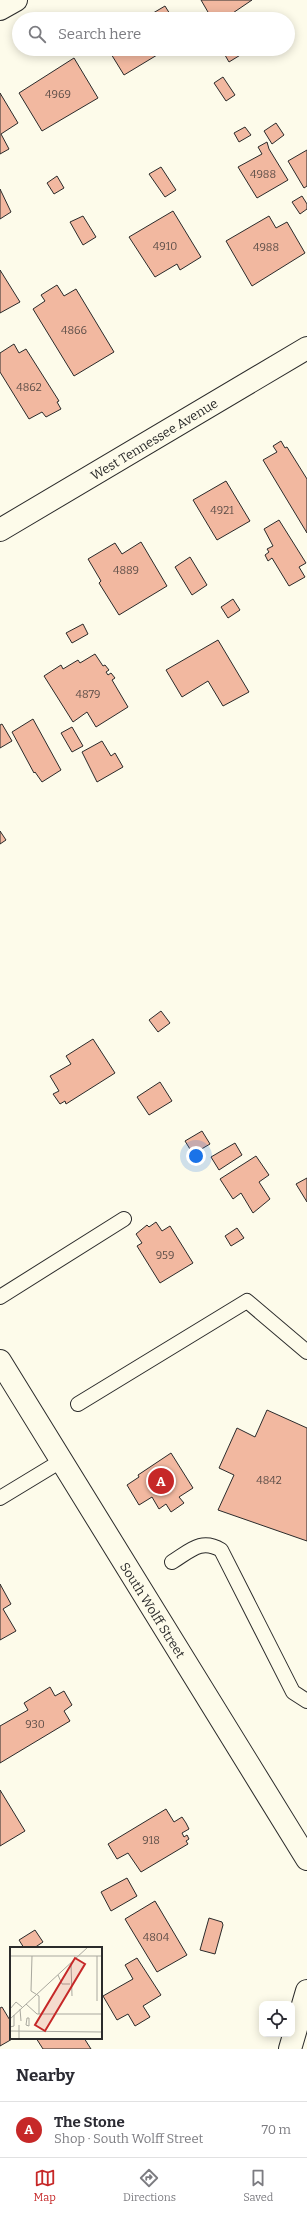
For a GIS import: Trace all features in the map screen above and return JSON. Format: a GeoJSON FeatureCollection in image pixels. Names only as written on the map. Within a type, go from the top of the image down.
{"type":"FeatureCollection","features":[{"type":"Feature","properties":{"kind":"street"},"geometry":{"type":"LineString","coordinates":[[0,9],[16,0]]}},
{"type":"Feature","properties":{"kind":"street","name":"West Tennessee Avenue"},"geometry":{"type":"LineString","coordinates":[[0,530],[307,348]]}},
{"type":"Feature","properties":{"kind":"street","name":"South Wolff Street"},"geometry":{"type":"LineString","coordinates":[[0,1361],[307,1859]]}},
{"type":"Feature","properties":{"kind":"street"},"geometry":{"type":"LineString","coordinates":[[290,2049],[307,1991]]}},
{"type":"Feature","properties":{"kind":"lane"},"geometry":{"type":"LineString","coordinates":[[0,1297],[124,1219]]}},
{"type":"Feature","properties":{"kind":"lane"},"geometry":{"type":"LineString","coordinates":[[78,1404],[247,1301],[307,1352]]}},
{"type":"Feature","properties":{"kind":"lane"},"geometry":{"type":"LineString","coordinates":[[0,1498],[62,1461]]}},
{"type":"Feature","properties":{"kind":"lane"},"geometry":{"type":"LineString","coordinates":[[172,1562],[202,1544],[212,1545],[221,1550],[293,1692],[307,1701]]}},
{"type":"Feature","properties":{"kind":"building"},"geometry":{"type":"Polygon","coordinates":[[[201,0],[252,0],[234,12],[208,12],[201,0]]]}},
{"type":"Feature","properties":{"kind":"building"},"geometry":{"type":"Polygon","coordinates":[[[165,6],[169,12],[155,12],[165,6]]]}},
{"type":"Feature","properties":{"kind":"building"},"geometry":{"type":"Polygon","coordinates":[[[112,56],[155,56],[124,75],[112,56]]]}},
{"type":"Feature","properties":{"kind":"building"},"geometry":{"type":"Polygon","coordinates":[[[226,56],[239,56],[229,62],[226,56]]]}},
{"type":"Feature","properties":{"kind":"building"},"geometry":{"type":"Polygon","coordinates":[[[74,58],[98,98],[42,131],[19,93],[74,58]]]}},
{"type":"Feature","properties":{"kind":"building"},"geometry":{"type":"Polygon","coordinates":[[[223,77],[235,95],[226,101],[214,83],[223,77]]]}},
{"type":"Feature","properties":{"kind":"building"},"geometry":{"type":"Polygon","coordinates":[[[0,93],[18,123],[1,134],[9,149],[0,154],[0,93]]]}},
{"type":"Feature","properties":{"kind":"building"},"geometry":{"type":"Polygon","coordinates":[[[276,123],[284,135],[272,144],[264,131],[276,123]]]}},
{"type":"Feature","properties":{"kind":"building"},"geometry":{"type":"Polygon","coordinates":[[[245,127],[251,135],[239,142],[234,133],[245,127]]]}},
{"type":"Feature","properties":{"kind":"building"},"geometry":{"type":"Polygon","coordinates":[[[267,142],[269,149],[288,180],[257,198],[238,167],[262,154],[258,147],[267,142]]]}},
{"type":"Feature","properties":{"kind":"building"},"geometry":{"type":"Polygon","coordinates":[[[307,150],[307,186],[304,188],[288,161],[307,150]]]}},
{"type":"Feature","properties":{"kind":"building"},"geometry":{"type":"Polygon","coordinates":[[[161,167],[176,190],[165,197],[149,174],[161,167]]]}},
{"type":"Feature","properties":{"kind":"building"},"geometry":{"type":"Polygon","coordinates":[[[57,176],[64,188],[54,194],[47,183],[57,176]]]}},
{"type":"Feature","properties":{"kind":"building"},"geometry":{"type":"Polygon","coordinates":[[[0,189],[11,212],[0,219],[0,189]]]}},
{"type":"Feature","properties":{"kind":"building"},"geometry":{"type":"Polygon","coordinates":[[[302,196],[307,204],[307,209],[300,214],[292,202],[302,196]]]}},
{"type":"Feature","properties":{"kind":"building"},"geometry":{"type":"Polygon","coordinates":[[[173,211],[201,257],[180,270],[177,264],[155,277],[129,237],[173,211]]]}},
{"type":"Feature","properties":{"kind":"building"},"geometry":{"type":"Polygon","coordinates":[[[83,216],[96,237],[83,245],[70,222],[83,216]]]}},
{"type":"Feature","properties":{"kind":"building"},"geometry":{"type":"Polygon","coordinates":[[[269,216],[276,228],[287,222],[305,253],[252,286],[226,241],[269,216]]]}},
{"type":"Feature","properties":{"kind":"building"},"geometry":{"type":"Polygon","coordinates":[[[0,270],[20,302],[0,313],[0,270]]]}},
{"type":"Feature","properties":{"kind":"building"},"geometry":{"type":"Polygon","coordinates":[[[57,285],[64,296],[76,289],[114,352],[74,376],[33,309],[45,301],[41,295],[57,285]]]}},
{"type":"Feature","properties":{"kind":"building"},"geometry":{"type":"Polygon","coordinates":[[[14,344],[19,353],[26,349],[59,401],[57,402],[61,409],[46,417],[42,412],[29,419],[0,372],[0,353],[14,344]]]}},
{"type":"Feature","properties":{"kind":"building"},"geometry":{"type":"Polygon","coordinates":[[[281,441],[285,448],[287,447],[307,479],[307,533],[263,460],[277,452],[273,446],[281,441]]]}},
{"type":"Feature","properties":{"kind":"building"},"geometry":{"type":"Polygon","coordinates":[[[226,481],[250,521],[217,540],[193,500],[226,481]]]}},
{"type":"Feature","properties":{"kind":"building"},"geometry":{"type":"Polygon","coordinates":[[[279,520],[306,563],[299,567],[305,577],[289,586],[272,558],[268,561],[265,555],[269,552],[267,549],[273,546],[264,529],[279,520]]]}},
{"type":"Feature","properties":{"kind":"building"},"geometry":{"type":"Polygon","coordinates":[[[141,542],[167,586],[119,615],[99,583],[101,581],[88,559],[115,543],[122,554],[141,542]]]}},
{"type":"Feature","properties":{"kind":"building"},"geometry":{"type":"Polygon","coordinates":[[[190,557],[207,585],[192,595],[175,567],[190,557]]]}},
{"type":"Feature","properties":{"kind":"building"},"geometry":{"type":"Polygon","coordinates":[[[233,599],[240,610],[228,618],[221,607],[233,599]]]}},
{"type":"Feature","properties":{"kind":"building"},"geometry":{"type":"Polygon","coordinates":[[[83,624],[88,634],[72,643],[66,633],[83,624]]]}},
{"type":"Feature","properties":{"kind":"building"},"geometry":{"type":"Polygon","coordinates":[[[218,640],[249,692],[223,706],[208,681],[182,697],[166,670],[218,640]]]}},
{"type":"Feature","properties":{"kind":"building"},"geometry":{"type":"Polygon","coordinates":[[[95,654],[103,666],[105,665],[109,670],[106,672],[108,675],[111,673],[115,678],[112,680],[128,707],[96,727],[87,712],[73,722],[44,676],[61,665],[63,669],[78,660],[80,663],[95,654]]]}},
{"type":"Feature","properties":{"kind":"building"},"geometry":{"type":"Polygon","coordinates":[[[33,719],[61,770],[42,782],[35,772],[34,773],[12,732],[33,719]]]}},
{"type":"Feature","properties":{"kind":"building"},"geometry":{"type":"Polygon","coordinates":[[[2,724],[12,741],[0,748],[0,725],[2,724]]]}},
{"type":"Feature","properties":{"kind":"building"},"geometry":{"type":"Polygon","coordinates":[[[72,727],[83,746],[72,752],[61,733],[72,727]]]}},
{"type":"Feature","properties":{"kind":"building"},"geometry":{"type":"Polygon","coordinates":[[[102,741],[111,756],[115,753],[123,767],[97,782],[82,752],[102,741]]]}},
{"type":"Feature","properties":{"kind":"building"},"geometry":{"type":"Polygon","coordinates":[[[0,831],[6,840],[0,844],[0,831]]]}},
{"type":"Feature","properties":{"kind":"building"},"geometry":{"type":"Polygon","coordinates":[[[161,1011],[170,1023],[158,1032],[149,1020],[161,1011]]]}},
{"type":"Feature","properties":{"kind":"building"},"geometry":{"type":"Polygon","coordinates":[[[93,1039],[115,1073],[66,1104],[65,1101],[60,1104],[53,1094],[59,1091],[50,1076],[71,1064],[66,1056],[93,1039]]]}},
{"type":"Feature","properties":{"kind":"building"},"geometry":{"type":"Polygon","coordinates":[[[160,1082],[172,1101],[149,1115],[137,1097],[160,1082]]]}},
{"type":"Feature","properties":{"kind":"building"},"geometry":{"type":"Polygon","coordinates":[[[202,1131],[210,1144],[193,1154],[185,1141],[202,1131]]]}},
{"type":"Feature","properties":{"kind":"building"},"geometry":{"type":"Polygon","coordinates":[[[235,1143],[242,1155],[219,1170],[211,1157],[235,1143]]]}},
{"type":"Feature","properties":{"kind":"building"},"geometry":{"type":"Polygon","coordinates":[[[256,1156],[269,1175],[259,1182],[270,1199],[253,1213],[241,1193],[233,1199],[220,1179],[256,1156]]]}},
{"type":"Feature","properties":{"kind":"building"},"geometry":{"type":"Polygon","coordinates":[[[307,1178],[307,1202],[296,1184],[307,1178]]]}},
{"type":"Feature","properties":{"kind":"building"},"geometry":{"type":"Polygon","coordinates":[[[156,1222],[162,1231],[170,1226],[193,1263],[160,1283],[137,1246],[142,1243],[136,1234],[147,1225],[149,1227],[156,1222]]]}},
{"type":"Feature","properties":{"kind":"building"},"geometry":{"type":"Polygon","coordinates":[[[237,1228],[244,1238],[231,1246],[225,1236],[237,1228]]]}},
{"type":"Feature","properties":{"kind":"building"},"geometry":{"type":"Polygon","coordinates":[[[267,1410],[307,1428],[307,1541],[218,1510],[234,1475],[219,1468],[237,1428],[255,1437],[267,1410]]]}},
{"type":"Feature","properties":{"kind":"building"},"geometry":{"type":"Polygon","coordinates":[[[171,1453],[193,1488],[179,1497],[184,1503],[171,1512],[166,1504],[159,1509],[152,1497],[139,1505],[127,1485],[139,1477],[138,1475],[171,1453]]]}},
{"type":"Feature","properties":{"kind":"building"},"geometry":{"type":"Polygon","coordinates":[[[0,1584],[11,1604],[3,1609],[16,1631],[0,1640],[0,1584]]]}},
{"type":"Feature","properties":{"kind":"building"},"geometry":{"type":"Polygon","coordinates":[[[50,1687],[55,1696],[64,1691],[72,1705],[64,1711],[70,1721],[0,1763],[0,1726],[28,1710],[24,1703],[50,1687]]]}},
{"type":"Feature","properties":{"kind":"building"},"geometry":{"type":"Polygon","coordinates":[[[0,1790],[25,1831],[0,1846],[0,1790]]]}},
{"type":"Feature","properties":{"kind":"building"},"geometry":{"type":"Polygon","coordinates":[[[166,1809],[174,1822],[182,1817],[186,1823],[189,1829],[182,1833],[184,1837],[187,1835],[189,1839],[186,1841],[188,1844],[141,1872],[128,1853],[117,1859],[108,1844],[166,1809]]]}},
{"type":"Feature","properties":{"kind":"building"},"geometry":{"type":"Polygon","coordinates":[[[127,1878],[137,1896],[111,1911],[101,1892],[127,1878]]]}},
{"type":"Feature","properties":{"kind":"building"},"geometry":{"type":"Polygon","coordinates":[[[155,1901],[187,1955],[157,1972],[125,1919],[155,1901]]]}},
{"type":"Feature","properties":{"kind":"building"},"geometry":{"type":"Polygon","coordinates":[[[209,1918],[222,1922],[223,1925],[215,1954],[200,1950],[209,1918]]]}},
{"type":"Feature","properties":{"kind":"building"},"geometry":{"type":"Polygon","coordinates":[[[35,1930],[43,1942],[36,1947],[23,1947],[19,1940],[35,1930]]]}},
{"type":"Feature","properties":{"kind":"building"},"geometry":{"type":"Polygon","coordinates":[[[137,1958],[161,1995],[143,2006],[150,2017],[135,2026],[128,2014],[117,2020],[103,1996],[133,1979],[125,1965],[137,1958]]]}},
{"type":"Feature","properties":{"kind":"building"},"geometry":{"type":"Polygon","coordinates":[[[2,2007],[10,2020],[10,2039],[12,2039],[0,2046],[0,2008],[2,2007]]]}},
{"type":"Feature","properties":{"kind":"building"},"geometry":{"type":"Polygon","coordinates":[[[37,2039],[85,2039],[91,2049],[43,2049],[37,2039]]]}},
{"type":"Feature","properties":{"kind":"place","name":"The Stone"},"geometry":{"type":"Point","coordinates":[161,1481]}}]}
